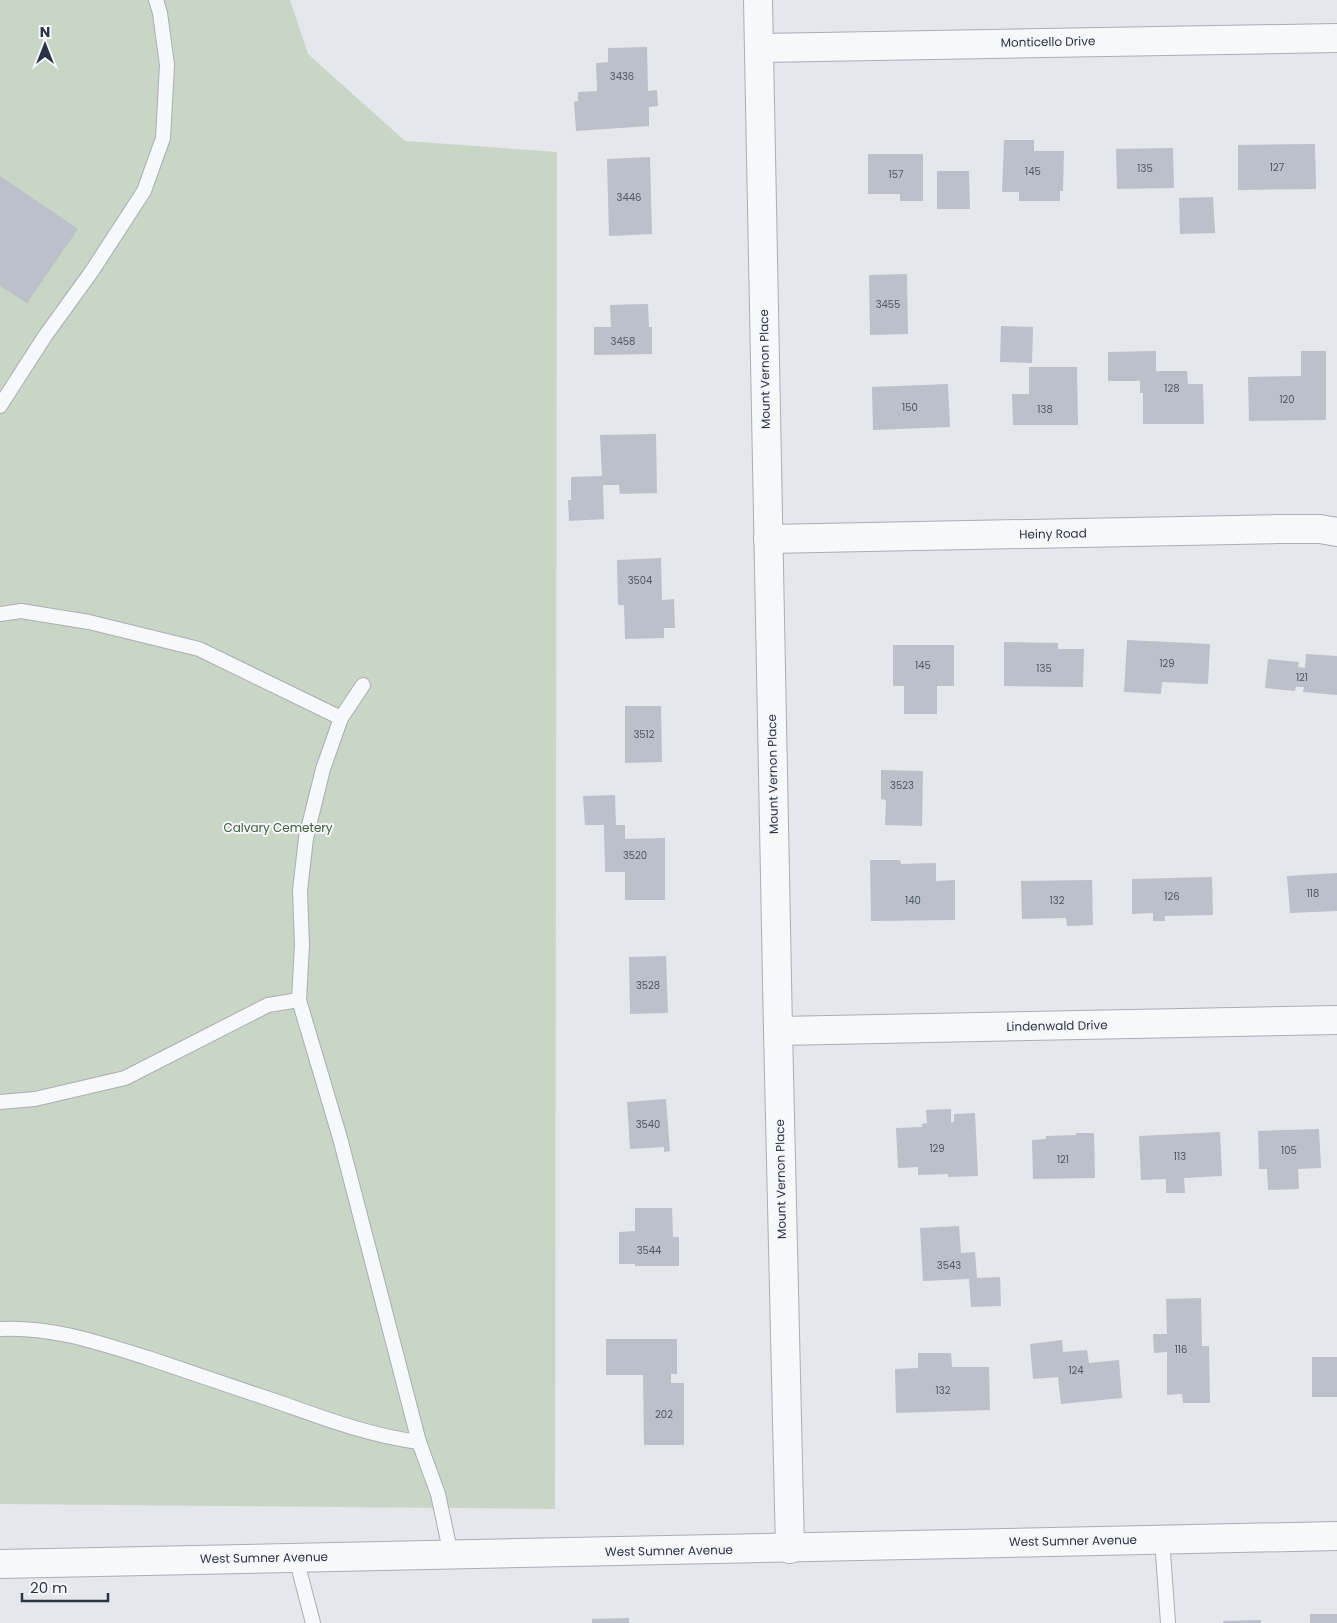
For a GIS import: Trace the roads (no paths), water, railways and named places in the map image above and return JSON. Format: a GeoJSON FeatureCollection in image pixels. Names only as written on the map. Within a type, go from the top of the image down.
{"type":"FeatureCollection","features":[{"type":"Feature","properties":{"kind":"street","name":"Mount Vernon Place"},"geometry":{"type":"LineString","coordinates":[[758,0],[790,1548]]}},
{"type":"Feature","properties":{"kind":"street","name":"Monticello Drive"},"geometry":{"type":"LineString","coordinates":[[759,48],[1337,38]]}},
{"type":"Feature","properties":{"kind":"street","name":"Heiny Road"},"geometry":{"type":"LineString","coordinates":[[768,539],[1278,529],[1320,529],[1337,532]]}},
{"type":"Feature","properties":{"kind":"street","name":"Lindenwald Drive"},"geometry":{"type":"LineString","coordinates":[[778,1031],[1337,1020]]}},
{"type":"Feature","properties":{"kind":"street","name":"West Sumner Avenue"},"geometry":{"type":"LineString","coordinates":[[0,1564],[1337,1536]]}},
{"type":"Feature","properties":{"kind":"lane"},"geometry":{"type":"LineString","coordinates":[[0,406],[45,336],[92,271],[144,191],[163,138],[167,65],[160,13],[156,0]]}},
{"type":"Feature","properties":{"kind":"lane"},"geometry":{"type":"LineString","coordinates":[[0,614],[21,611],[88,622],[199,649],[341,718]]}},
{"type":"Feature","properties":{"kind":"lane"},"geometry":{"type":"LineString","coordinates":[[363,685],[341,718],[323,770],[306,838],[300,892],[302,945],[299,1000],[340,1138],[419,1442],[438,1494],[451,1555]]}},
{"type":"Feature","properties":{"kind":"lane"},"geometry":{"type":"LineString","coordinates":[[0,1102],[35,1099],[125,1078],[268,1005],[299,1000]]}},
{"type":"Feature","properties":{"kind":"lane"},"geometry":{"type":"LineString","coordinates":[[0,1329],[22,1328],[86,1338],[217,1381],[350,1428],[401,1440],[419,1442]]}},
{"type":"Feature","properties":{"kind":"lane"},"geometry":{"type":"LineString","coordinates":[[1162,1540],[1168,1623]]}},
{"type":"Feature","properties":{"kind":"lane"},"geometry":{"type":"LineString","coordinates":[[296,1558],[313,1623]]}},
{"type":"Feature","properties":{"kind":"park label","name":"Calvary Cemetery"},"geometry":{"type":"Point","coordinates":[278,828]}}]}
